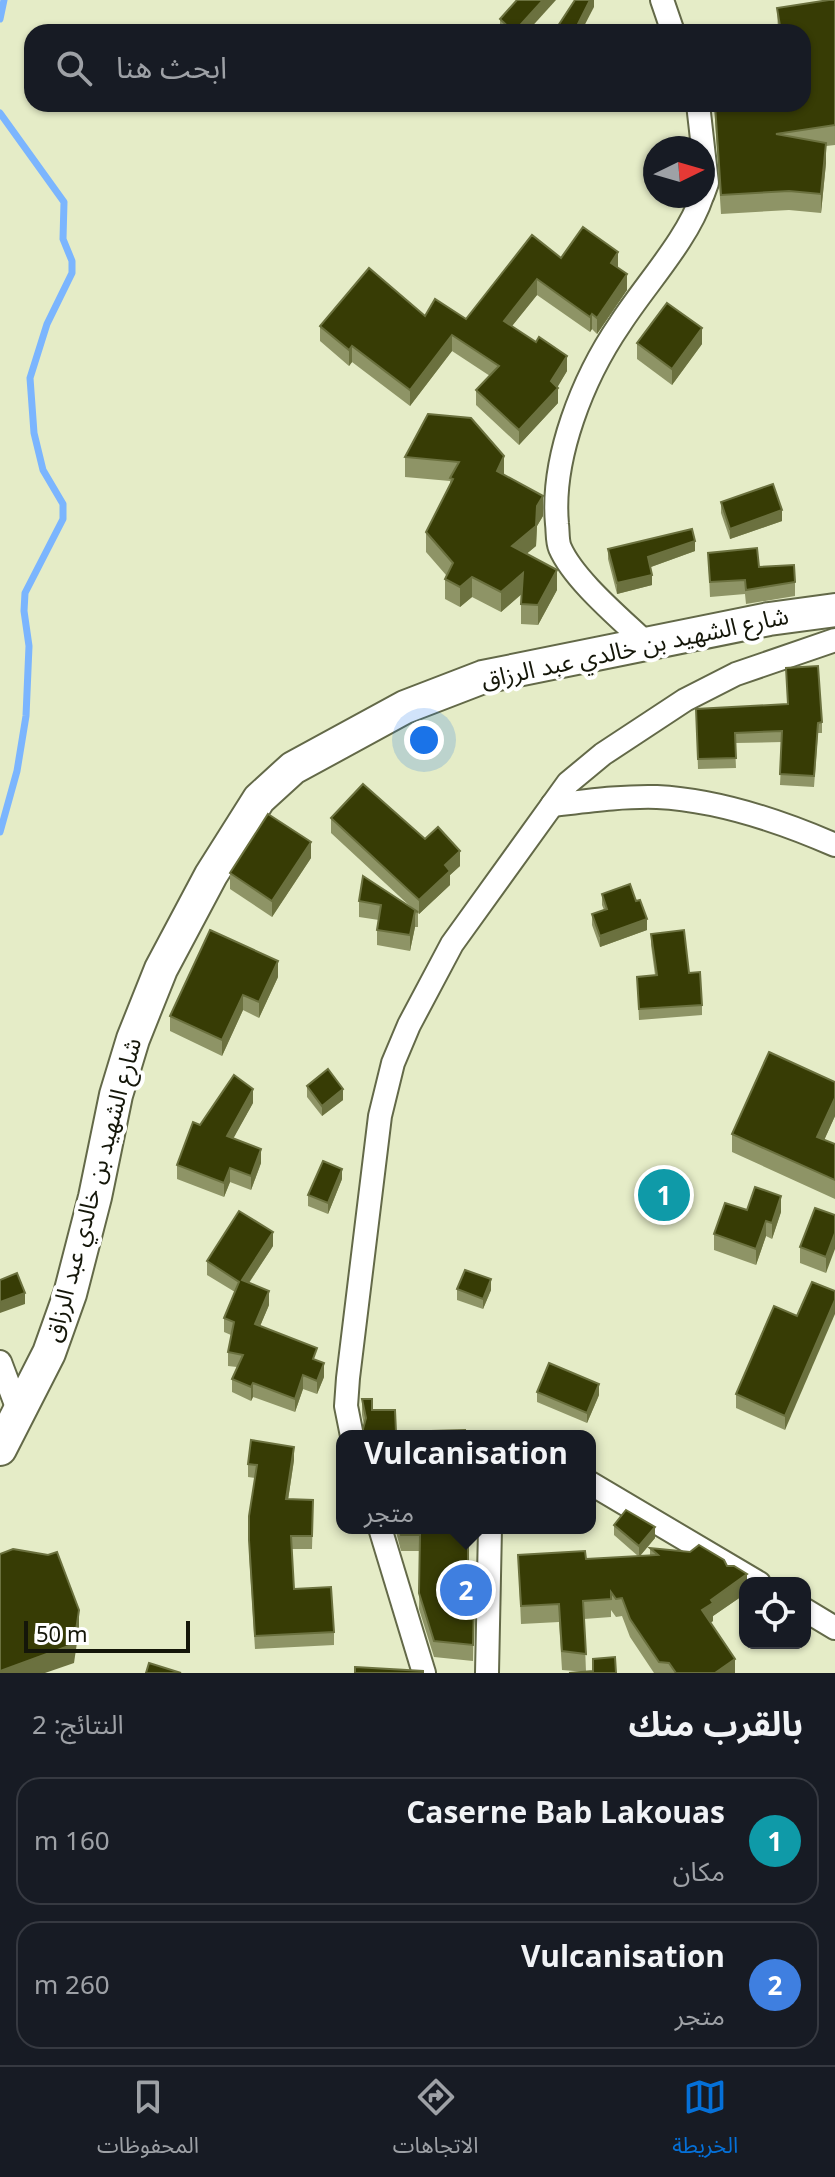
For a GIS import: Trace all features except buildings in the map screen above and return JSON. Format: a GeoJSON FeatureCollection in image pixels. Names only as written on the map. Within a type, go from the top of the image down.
{"type":"FeatureCollection","features":[{"type":"Feature","properties":{"kind":"main road","name":"شارع الشهيد بن خالدي عبد الرزاق"},"geometry":{"type":"LineString","coordinates":[[0,1449],[49,1353],[70,1294],[95,1197],[116,1095],[133,1039],[161,969],[204,888],[259,799],[293,768],[405,707],[483,677],[769,619],[835,610]]}},
{"type":"Feature","properties":{"kind":"street"},"geometry":{"type":"LineString","coordinates":[[662,0],[670,24]]}},
{"type":"Feature","properties":{"kind":"street"},"geometry":{"type":"LineString","coordinates":[[699,112],[702,136]]}},
{"type":"Feature","properties":{"kind":"street"},"geometry":{"type":"LineString","coordinates":[[646,643],[588,588],[559,547],[554,497],[575,407],[618,326],[698,208]]}},
{"type":"Feature","properties":{"kind":"street"},"geometry":{"type":"LineString","coordinates":[[351,1430],[346,1406],[348,1378],[380,1116],[393,1063],[409,1025],[452,944],[568,783],[603,754],[685,700],[736,674],[835,640]]}},
{"type":"Feature","properties":{"kind":"street"},"geometry":{"type":"LineString","coordinates":[[552,805],[658,797],[698,802],[751,814],[835,845]]}},
{"type":"Feature","properties":{"kind":"street"},"geometry":{"type":"LineString","coordinates":[[0,1362],[20,1415]]}},
{"type":"Feature","properties":{"kind":"street"},"geometry":{"type":"LineString","coordinates":[[596,1487],[749,1577]]}},
{"type":"Feature","properties":{"kind":"street"},"geometry":{"type":"LineString","coordinates":[[382,1534],[424,1673]]}},
{"type":"Feature","properties":{"kind":"street"},"geometry":{"type":"LineString","coordinates":[[487,1673],[490,1534]]}},
{"type":"Feature","properties":{"kind":"street"},"geometry":{"type":"LineString","coordinates":[[811,1614],[835,1628]]}},
{"type":"Feature","properties":{"kind":"waterway"},"geometry":{"type":"LineString","coordinates":[[0,19],[4,0]]}},
{"type":"Feature","properties":{"kind":"waterway"},"geometry":{"type":"LineString","coordinates":[[0,113],[64,202],[63,239],[72,261],[72,273],[47,324],[30,378],[34,433],[43,470],[63,504],[63,519],[25,593],[29,646],[26,716],[17,771],[0,832]]}},
{"type":"Feature","properties":{"kind":"place","name":"Caserne Bab Lakouas"},"geometry":{"type":"Point","coordinates":[664,1195]}},
{"type":"Feature","properties":{"kind":"place","name":"Vulcanisation"},"geometry":{"type":"Point","coordinates":[466,1590]}}]}
